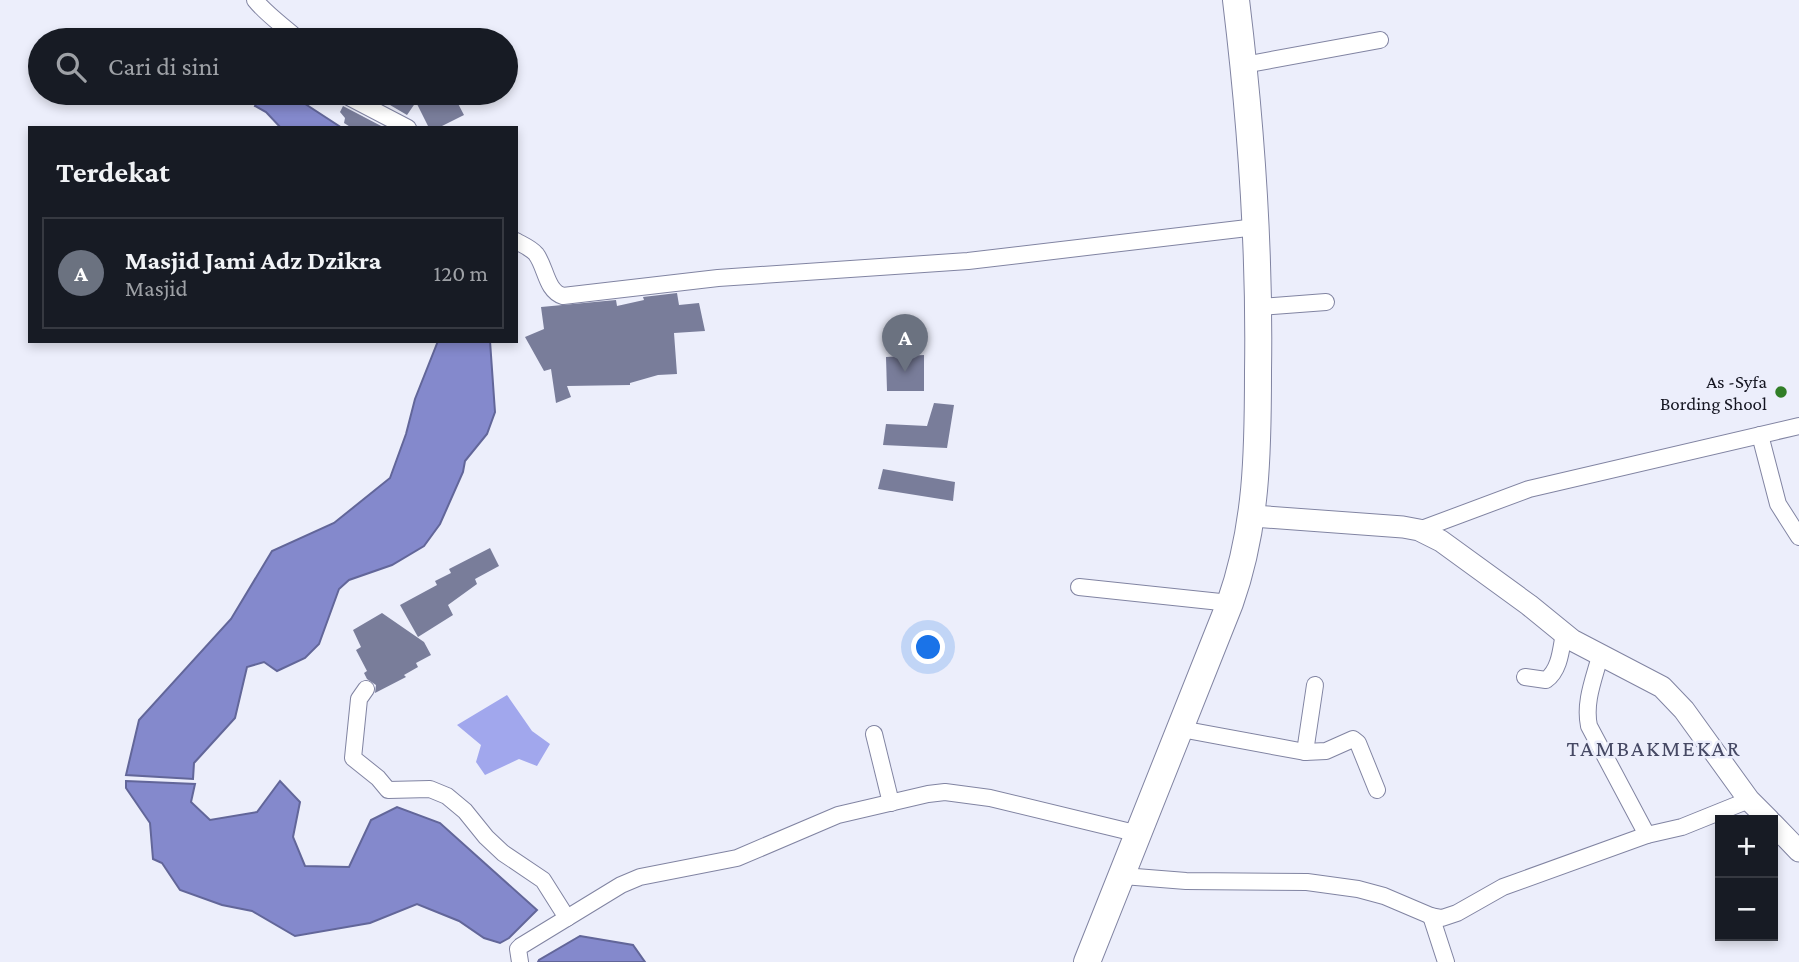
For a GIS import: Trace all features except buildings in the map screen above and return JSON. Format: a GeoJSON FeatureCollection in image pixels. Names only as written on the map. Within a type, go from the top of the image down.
{"type":"FeatureCollection","features":[{"type":"Feature","properties":{"kind":"main road"},"geometry":{"type":"LineString","coordinates":[[1087,962],[1230,603],[1247,550],[1253,516],[1258,438],[1259,307],[1244,65],[1236,0]]}},
{"type":"Feature","properties":{"kind":"street"},"geometry":{"type":"LineString","coordinates":[[255,0],[267,15],[286,28]]}},
{"type":"Feature","properties":{"kind":"street"},"geometry":{"type":"LineString","coordinates":[[1244,65],[1380,40]]}},
{"type":"Feature","properties":{"kind":"street"},"geometry":{"type":"LineString","coordinates":[[364,105],[404,126]]}},
{"type":"Feature","properties":{"kind":"street"},"geometry":{"type":"LineString","coordinates":[[518,243],[527,246],[537,255],[554,290],[563,296],[719,278],[968,261],[1256,228]]}},
{"type":"Feature","properties":{"kind":"street"},"geometry":{"type":"LineString","coordinates":[[1259,307],[1326,302]]}},
{"type":"Feature","properties":{"kind":"street"},"geometry":{"type":"LineString","coordinates":[[1419,530],[1528,489],[1799,426]]}},
{"type":"Feature","properties":{"kind":"street"},"geometry":{"type":"LineString","coordinates":[[1760,435],[1778,504],[1799,537]]}},
{"type":"Feature","properties":{"kind":"street"},"geometry":{"type":"LineString","coordinates":[[1253,516],[1403,527],[1419,530],[1441,541],[1564,633],[1600,656],[1662,687],[1672,696],[1749,800],[1764,815]]}},
{"type":"Feature","properties":{"kind":"street"},"geometry":{"type":"LineString","coordinates":[[1079,587],[1230,603]]}},
{"type":"Feature","properties":{"kind":"street"},"geometry":{"type":"LineString","coordinates":[[1525,677],[1546,680],[1552,675],[1561,654],[1564,633]]}},
{"type":"Feature","properties":{"kind":"street"},"geometry":{"type":"LineString","coordinates":[[1600,656],[1586,713],[1589,726],[1647,835]]}},
{"type":"Feature","properties":{"kind":"street"},"geometry":{"type":"LineString","coordinates":[[1305,752],[1315,685]]}},
{"type":"Feature","properties":{"kind":"street"},"geometry":{"type":"LineString","coordinates":[[366,689],[359,699],[353,758],[388,789],[430,789],[447,796],[465,811],[503,853],[543,880],[561,921]]}},
{"type":"Feature","properties":{"kind":"street"},"geometry":{"type":"LineString","coordinates":[[1181,729],[1305,752],[1326,751],[1353,739],[1358,743],[1377,790]]}},
{"type":"Feature","properties":{"kind":"street"},"geometry":{"type":"LineString","coordinates":[[874,734],[891,803]]}},
{"type":"Feature","properties":{"kind":"street"},"geometry":{"type":"LineString","coordinates":[[521,954],[561,921],[621,885],[640,877],[737,858],[838,815],[928,794],[960,794],[1052,811],[1139,834]]}},
{"type":"Feature","properties":{"kind":"street"},"geometry":{"type":"LineString","coordinates":[[1123,876],[1186,881],[1320,884],[1358,889],[1384,896],[1431,916],[1447,917],[1503,887],[1647,835],[1682,827],[1749,800]]}},
{"type":"Feature","properties":{"kind":"street"},"geometry":{"type":"LineString","coordinates":[[1778,829],[1799,851]]}},
{"type":"Feature","properties":{"kind":"street"},"geometry":{"type":"LineString","coordinates":[[1431,916],[1446,962]]}},
{"type":"Feature","properties":{"kind":"shaded area"},"geometry":{"type":"Polygon","coordinates":[[[307,105],[339,126],[279,126],[266,112],[255,106],[307,105]]]}},
{"type":"Feature","properties":{"kind":"shaded area"},"geometry":{"type":"Polygon","coordinates":[[[437,343],[490,343],[495,412],[487,434],[465,461],[463,472],[440,524],[424,546],[392,565],[349,580],[339,589],[319,644],[305,658],[277,671],[264,662],[247,667],[235,718],[194,763],[193,779],[126,775],[139,720],[231,619],[272,551],[334,523],[390,478],[415,399],[437,343]]]}},
{"type":"Feature","properties":{"kind":"shaded area"},"geometry":{"type":"Polygon","coordinates":[[[507,695],[532,731],[550,744],[537,766],[519,759],[485,775],[476,762],[481,745],[457,725],[507,695]]]}},
{"type":"Feature","properties":{"kind":"shaded area"},"geometry":{"type":"Polygon","coordinates":[[[126,781],[195,784],[191,802],[210,820],[257,812],[280,781],[300,802],[293,837],[305,866],[349,867],[371,820],[397,807],[440,823],[537,910],[509,938],[500,943],[484,938],[459,921],[417,904],[370,923],[295,936],[252,911],[222,905],[180,890],[162,863],[153,859],[150,823],[126,788],[126,781]]]}},
{"type":"Feature","properties":{"kind":"shaded area"},"geometry":{"type":"Polygon","coordinates":[[[580,936],[633,945],[645,962],[538,962],[580,936]]]}},
{"type":"Feature","properties":{"kind":"place","name":"Masjid Jami Adz Dzikra"},"geometry":{"type":"Point","coordinates":[905,372]}},
{"type":"Feature","properties":{"kind":"place","name":"As -Syfa Bording Shool"},"geometry":{"type":"Point","coordinates":[1781,392]}},
{"type":"Feature","properties":{"kind":"district","name":"TAMBAKMEKAR"},"geometry":{"type":"Point","coordinates":[1654,748]}}]}
